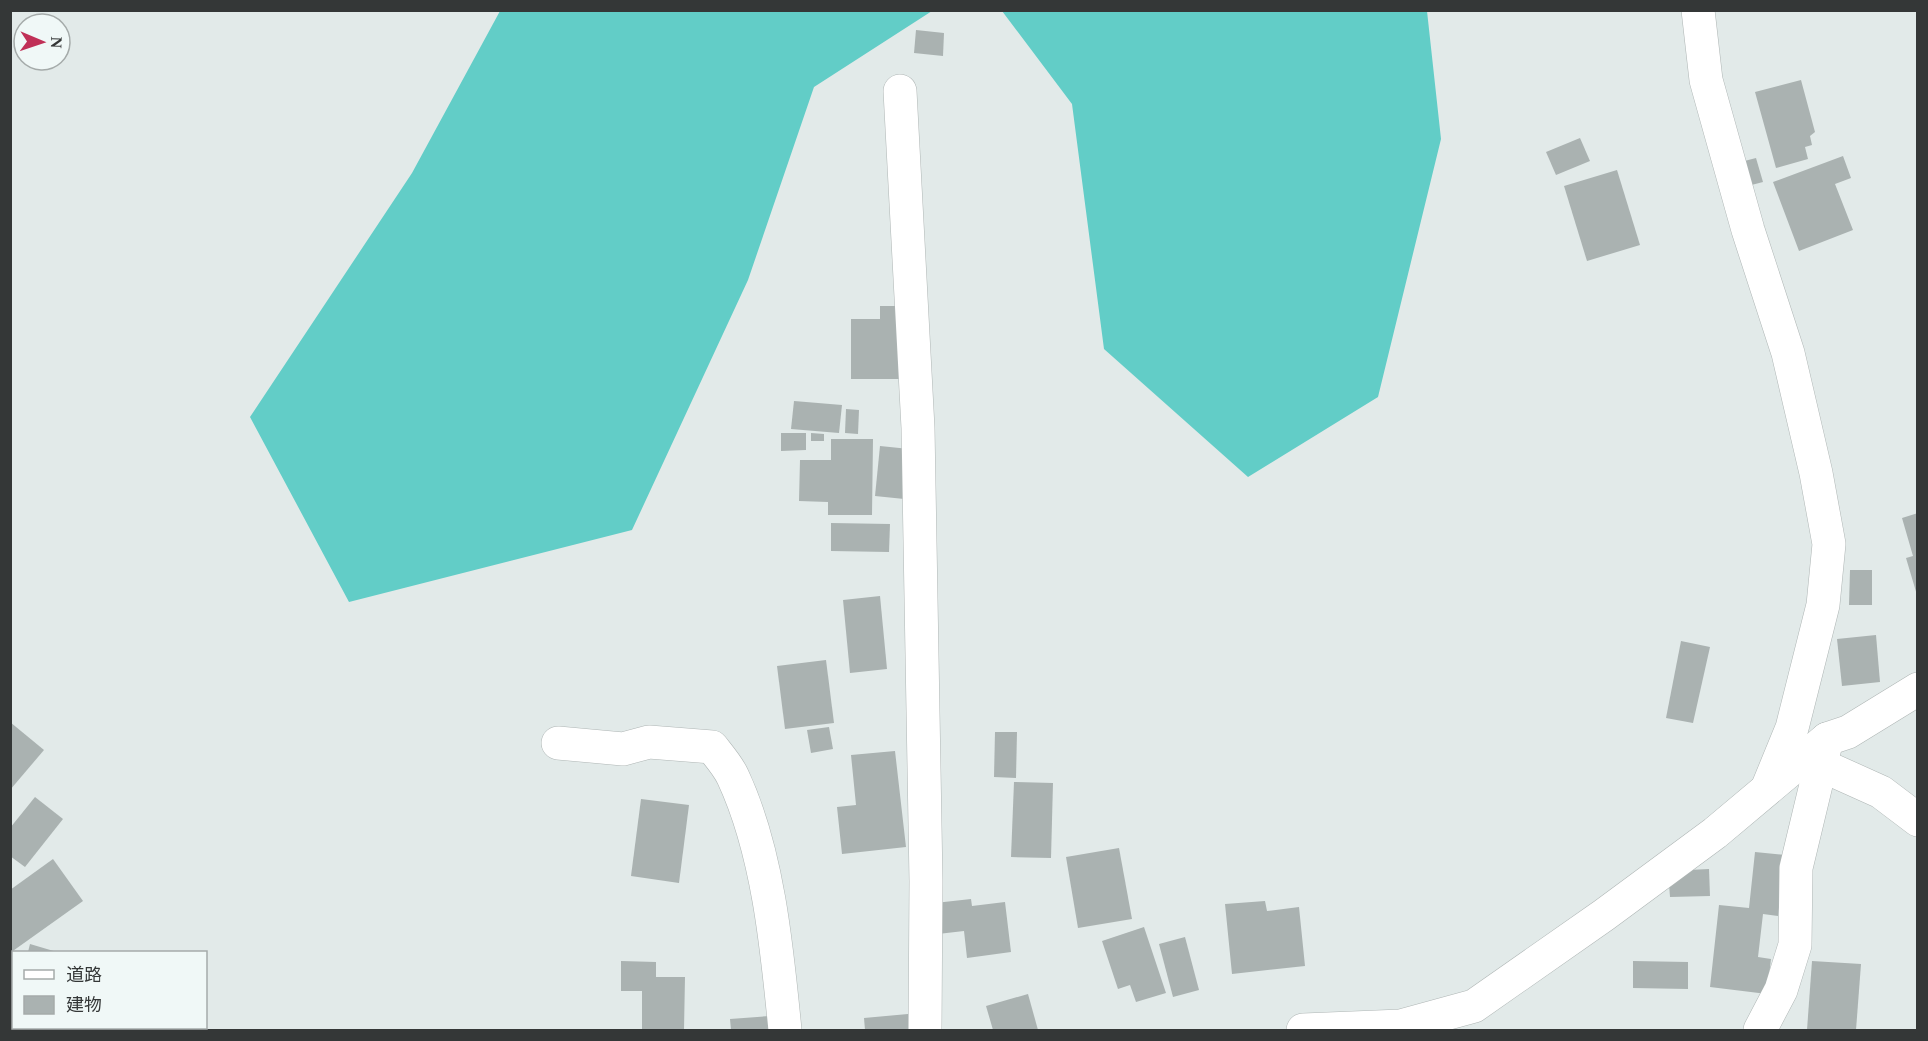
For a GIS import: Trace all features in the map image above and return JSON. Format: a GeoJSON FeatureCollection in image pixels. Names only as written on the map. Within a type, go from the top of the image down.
{"type":"FeatureCollection","features":[{"type":"Feature","properties":{"kind":"street"},"geometry":{"type":"LineString","coordinates":[[1698,10],[1706,80],[1748,230],[1788,353],[1816,473],[1829,544],[1823,605],[1792,728],[1767,789]]}},
{"type":"Feature","properties":{"kind":"street"},"geometry":{"type":"LineString","coordinates":[[900,91],[918,428],[926,881],[925,1030]]}},
{"type":"Feature","properties":{"kind":"street"},"geometry":{"type":"LineString","coordinates":[[1303,1030],[1401,1026],[1474,1006],[1604,915],[1715,833],[1767,789],[1824,752],[1848,732],[1917,689]]}},
{"type":"Feature","properties":{"kind":"street"},"geometry":{"type":"LineString","coordinates":[[558,743],[623,749],[649,742],[712,747],[732,775],[759,847],[779,968],[785,1030]]}},
{"type":"Feature","properties":{"kind":"street"},"geometry":{"type":"LineString","coordinates":[[1824,752],[1917,820]]}},
{"type":"Feature","properties":{"kind":"street"},"geometry":{"type":"LineString","coordinates":[[1760,1030],[1781,990],[1795,945],[1796,868],[1824,752]]}},
{"type":"Feature","properties":{"kind":"shaded area"},"geometry":{"type":"Polygon","coordinates":[[[500,11],[932,11],[814,87],[748,280],[632,530],[349,602],[250,417],[412,173],[500,11]]]}},
{"type":"Feature","properties":{"kind":"shaded area"},"geometry":{"type":"Polygon","coordinates":[[[1002,11],[1427,11],[1441,139],[1378,397],[1248,477],[1104,349],[1072,104],[1002,11]]]}},
{"type":"Feature","properties":{"kind":"building"},"geometry":{"type":"Polygon","coordinates":[[[916,30],[944,33],[943,56],[914,53],[916,30]]]}},
{"type":"Feature","properties":{"kind":"building"},"geometry":{"type":"Polygon","coordinates":[[[1801,80],[1815,132],[1810,136],[1812,145],[1805,147],[1808,159],[1776,168],[1755,92],[1801,80]]]}},
{"type":"Feature","properties":{"kind":"building"},"geometry":{"type":"Polygon","coordinates":[[[1580,138],[1590,161],[1556,175],[1546,152],[1580,138]]]}},
{"type":"Feature","properties":{"kind":"building"},"geometry":{"type":"Polygon","coordinates":[[[1843,156],[1851,178],[1835,184],[1853,230],[1799,251],[1773,182],[1843,156]]]}},
{"type":"Feature","properties":{"kind":"building"},"geometry":{"type":"Polygon","coordinates":[[[1756,158],[1763,182],[1736,189],[1729,165],[1756,158]]]}},
{"type":"Feature","properties":{"kind":"building"},"geometry":{"type":"Polygon","coordinates":[[[1617,170],[1640,245],[1587,261],[1564,186],[1617,170]]]}},
{"type":"Feature","properties":{"kind":"building"},"geometry":{"type":"Polygon","coordinates":[[[880,306],[904,306],[905,379],[851,379],[851,319],[880,319],[880,306]]]}},
{"type":"Feature","properties":{"kind":"building"},"geometry":{"type":"Polygon","coordinates":[[[794,401],[842,405],[839,433],[791,429],[794,401]]]}},
{"type":"Feature","properties":{"kind":"building"},"geometry":{"type":"Polygon","coordinates":[[[846,409],[859,410],[858,434],[845,433],[846,409]]]}},
{"type":"Feature","properties":{"kind":"building"},"geometry":{"type":"Polygon","coordinates":[[[781,433],[806,433],[806,450],[781,451],[781,433]]]}},
{"type":"Feature","properties":{"kind":"building"},"geometry":{"type":"Polygon","coordinates":[[[811,433],[824,434],[824,441],[811,441],[811,433]]]}},
{"type":"Feature","properties":{"kind":"building"},"geometry":{"type":"Polygon","coordinates":[[[831,439],[873,439],[872,515],[828,515],[828,502],[799,501],[800,460],[831,460],[831,439]]]}},
{"type":"Feature","properties":{"kind":"building"},"geometry":{"type":"Polygon","coordinates":[[[880,446],[919,450],[914,500],[875,496],[880,446]]]}},
{"type":"Feature","properties":{"kind":"building"},"geometry":{"type":"Polygon","coordinates":[[[1918,513],[1917,595],[1906,558],[1913,556],[1902,518],[1918,513]]]}},
{"type":"Feature","properties":{"kind":"building"},"geometry":{"type":"Polygon","coordinates":[[[831,523],[890,524],[889,552],[831,551],[831,523]]]}},
{"type":"Feature","properties":{"kind":"building"},"geometry":{"type":"Polygon","coordinates":[[[1850,570],[1872,570],[1872,605],[1849,605],[1850,570]]]}},
{"type":"Feature","properties":{"kind":"building"},"geometry":{"type":"Polygon","coordinates":[[[880,596],[887,669],[850,673],[843,600],[880,596]]]}},
{"type":"Feature","properties":{"kind":"building"},"geometry":{"type":"Polygon","coordinates":[[[1876,635],[1880,682],[1842,686],[1837,639],[1876,635]]]}},
{"type":"Feature","properties":{"kind":"building"},"geometry":{"type":"Polygon","coordinates":[[[1681,641],[1710,647],[1693,723],[1666,718],[1681,641]]]}},
{"type":"Feature","properties":{"kind":"building"},"geometry":{"type":"Polygon","coordinates":[[[826,660],[834,723],[785,729],[777,666],[826,660]]]}},
{"type":"Feature","properties":{"kind":"building"},"geometry":{"type":"Polygon","coordinates":[[[10,722],[44,750],[10,790],[10,722]]]}},
{"type":"Feature","properties":{"kind":"building"},"geometry":{"type":"Polygon","coordinates":[[[829,727],[833,749],[811,753],[807,730],[829,727]]]}},
{"type":"Feature","properties":{"kind":"building"},"geometry":{"type":"Polygon","coordinates":[[[995,732],[1017,732],[1016,778],[994,777],[995,732]]]}},
{"type":"Feature","properties":{"kind":"building"},"geometry":{"type":"Polygon","coordinates":[[[895,751],[906,847],[842,854],[837,807],[856,805],[851,755],[895,751]]]}},
{"type":"Feature","properties":{"kind":"building"},"geometry":{"type":"Polygon","coordinates":[[[1014,782],[1053,783],[1051,858],[1011,857],[1014,782]]]}},
{"type":"Feature","properties":{"kind":"building"},"geometry":{"type":"Polygon","coordinates":[[[35,797],[63,819],[25,867],[10,856],[10,828],[35,797]]]}},
{"type":"Feature","properties":{"kind":"building"},"geometry":{"type":"Polygon","coordinates":[[[641,799],[689,805],[679,883],[631,876],[641,799]]]}},
{"type":"Feature","properties":{"kind":"building"},"geometry":{"type":"Polygon","coordinates":[[[1119,848],[1132,919],[1078,928],[1066,857],[1119,848]]]}},
{"type":"Feature","properties":{"kind":"building"},"geometry":{"type":"Polygon","coordinates":[[[1755,852],[1785,855],[1778,916],[1763,914],[1758,957],[1771,959],[1767,994],[1710,987],[1719,905],[1749,908],[1755,852]]]}},
{"type":"Feature","properties":{"kind":"building"},"geometry":{"type":"Polygon","coordinates":[[[53,859],[83,901],[10,953],[10,890],[53,859]]]}},
{"type":"Feature","properties":{"kind":"building"},"geometry":{"type":"Polygon","coordinates":[[[1709,869],[1710,896],[1670,897],[1668,871],[1709,869]]]}},
{"type":"Feature","properties":{"kind":"building"},"geometry":{"type":"Polygon","coordinates":[[[971,899],[972,906],[1005,902],[1011,952],[967,958],[964,931],[938,934],[935,903],[971,899]]]}},
{"type":"Feature","properties":{"kind":"building"},"geometry":{"type":"Polygon","coordinates":[[[1265,901],[1267,911],[1299,907],[1305,966],[1232,974],[1225,904],[1265,901]]]}},
{"type":"Feature","properties":{"kind":"building"},"geometry":{"type":"Polygon","coordinates":[[[1144,927],[1166,993],[1136,1002],[1130,985],[1118,989],[1102,941],[1144,927]]]}},
{"type":"Feature","properties":{"kind":"building"},"geometry":{"type":"Polygon","coordinates":[[[1185,937],[1199,990],[1173,997],[1159,944],[1185,937]]]}},
{"type":"Feature","properties":{"kind":"building"},"geometry":{"type":"Polygon","coordinates":[[[30,944],[54,951],[28,951],[30,944]]]}},
{"type":"Feature","properties":{"kind":"building"},"geometry":{"type":"Polygon","coordinates":[[[621,961],[656,962],[656,977],[685,977],[684,1030],[642,1030],[642,991],[621,991],[621,961]]]}},
{"type":"Feature","properties":{"kind":"building"},"geometry":{"type":"Polygon","coordinates":[[[1633,961],[1688,962],[1688,989],[1633,988],[1633,961]]]}},
{"type":"Feature","properties":{"kind":"building"},"geometry":{"type":"Polygon","coordinates":[[[1812,961],[1861,964],[1856,1030],[1807,1030],[1812,961]]]}},
{"type":"Feature","properties":{"kind":"building"},"geometry":{"type":"Polygon","coordinates":[[[1028,994],[1038,1030],[993,1030],[986,1006],[1028,994]]]}},
{"type":"Feature","properties":{"kind":"building"},"geometry":{"type":"Polygon","coordinates":[[[919,1013],[921,1030],[865,1030],[864,1018],[919,1013]]]}},
{"type":"Feature","properties":{"kind":"building"},"geometry":{"type":"Polygon","coordinates":[[[770,1016],[772,1030],[731,1030],[730,1019],[770,1016]]]}}]}
